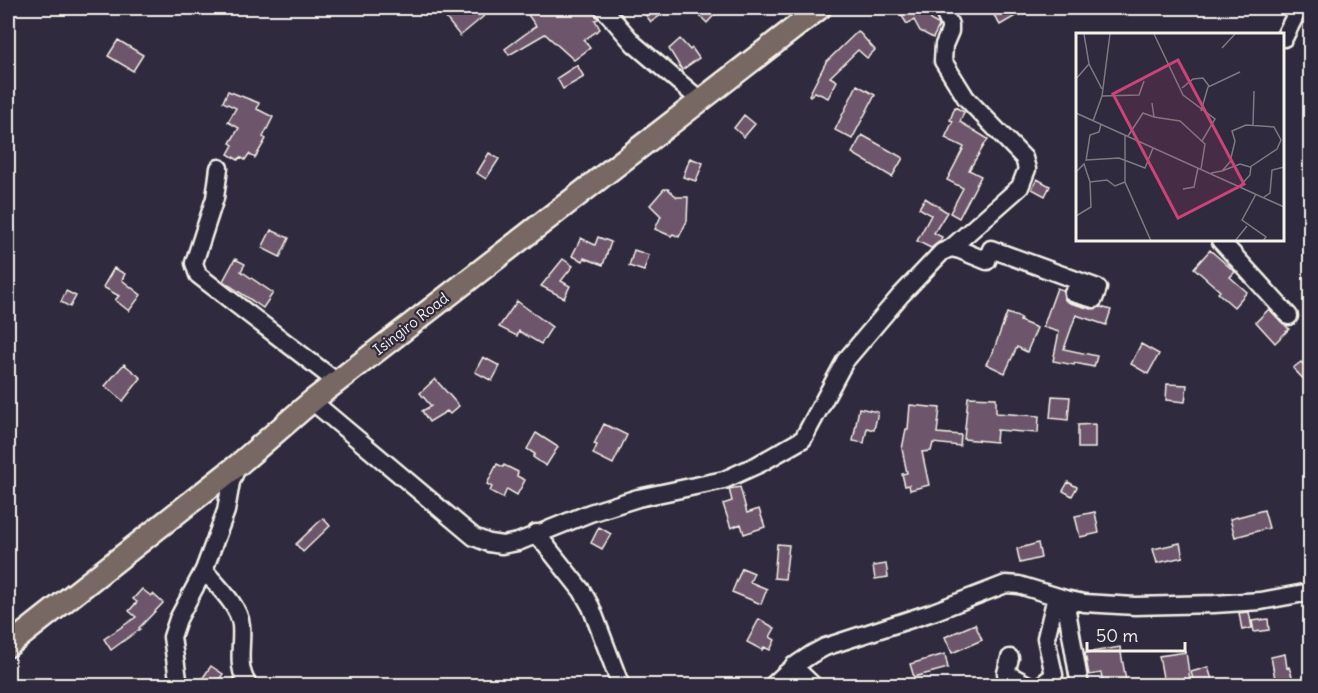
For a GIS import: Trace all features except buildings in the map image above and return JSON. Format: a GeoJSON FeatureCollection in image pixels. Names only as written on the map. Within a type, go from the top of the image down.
{"type":"FeatureCollection","features":[{"type":"Feature","properties":{"kind":"main road","name":"Isingiro Road"},"geometry":{"type":"LineString","coordinates":[[8,646],[238,465],[312,401],[820,8]]}},
{"type":"Feature","properties":{"kind":"street"},"geometry":{"type":"LineString","coordinates":[[603,8],[634,44],[700,100]]}},
{"type":"Feature","properties":{"kind":"street"},"geometry":{"type":"LineString","coordinates":[[312,401],[474,537],[502,545],[518,542],[638,498],[724,480],[797,444],[806,434],[845,361],[942,252],[951,248],[1020,187],[1027,169],[1024,158],[966,98],[943,61],[944,45],[950,32],[950,25],[942,8]]}},
{"type":"Feature","properties":{"kind":"street"},"geometry":{"type":"LineString","coordinates":[[1285,36],[1299,8]]}},
{"type":"Feature","properties":{"kind":"street"},"geometry":{"type":"LineString","coordinates":[[219,168],[215,198],[194,263],[198,275],[337,382]]}},
{"type":"Feature","properties":{"kind":"street"},"geometry":{"type":"LineString","coordinates":[[1222,242],[1289,316]]}},
{"type":"Feature","properties":{"kind":"street"},"geometry":{"type":"LineString","coordinates":[[951,248],[987,261],[991,249],[1098,288],[1094,299],[1073,293]]}},
{"type":"Feature","properties":{"kind":"street"},"geometry":{"type":"LineString","coordinates":[[179,686],[172,637],[178,619],[204,570],[226,511],[231,482],[238,465]]}},
{"type":"Feature","properties":{"kind":"street"},"geometry":{"type":"LineString","coordinates":[[536,534],[582,591],[591,607],[621,686]]}},
{"type":"Feature","properties":{"kind":"street"},"geometry":{"type":"LineString","coordinates":[[204,570],[235,608],[241,624],[240,665],[243,677],[249,686]]}},
{"type":"Feature","properties":{"kind":"street"},"geometry":{"type":"LineString","coordinates":[[772,686],[793,666],[825,647],[933,612],[1006,584],[1019,585],[1084,603],[1135,606],[1262,601],[1311,592]]}},
{"type":"Feature","properties":{"kind":"street"},"geometry":{"type":"LineString","coordinates":[[1040,686],[1054,675],[1046,638],[1061,598]]}},
{"type":"Feature","properties":{"kind":"street"},"geometry":{"type":"LineString","coordinates":[[1061,598],[1080,686]]}},
{"type":"Feature","properties":{"kind":"street"},"geometry":{"type":"LineString","coordinates":[[1010,658],[1006,673],[1030,686]]}},
{"type":"Feature","properties":{"kind":"street"},"geometry":{"type":"LineString","coordinates":[[793,666],[814,686]]}}]}
